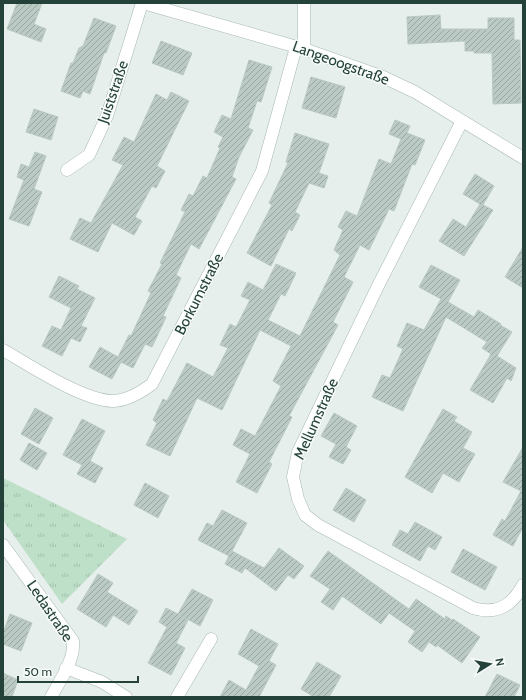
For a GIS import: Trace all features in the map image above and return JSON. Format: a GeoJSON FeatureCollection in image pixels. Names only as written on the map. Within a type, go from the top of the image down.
{"type":"FeatureCollection","features":[{"type":"Feature","properties":{"kind":"street","name":"Langeoogstraße"},"geometry":{"type":"LineString","coordinates":[[143,3],[300,48],[383,76],[415,92],[523,158]]}},
{"type":"Feature","properties":{"kind":"street","name":"Juiststraße"},"geometry":{"type":"LineString","coordinates":[[67,170],[88,155],[107,116],[143,3]]}},
{"type":"Feature","properties":{"kind":"street","name":"Borkumstraße"},"geometry":{"type":"LineString","coordinates":[[3,350],[91,398],[114,401],[134,396],[152,384],[262,171],[300,48],[304,3]]}},
{"type":"Feature","properties":{"kind":"street","name":"Mellumstraße"},"geometry":{"type":"LineString","coordinates":[[462,121],[377,288],[298,452],[293,477],[298,499],[305,515],[318,525],[473,608],[490,611],[501,608],[517,596],[523,585]]}},
{"type":"Feature","properties":{"kind":"street","name":"Ledastraße"},"geometry":{"type":"LineString","coordinates":[[4,550],[73,641],[74,649],[51,697]]}},
{"type":"Feature","properties":{"kind":"street"},"geometry":{"type":"LineString","coordinates":[[177,697],[211,639]]}},
{"type":"Feature","properties":{"kind":"street"},"geometry":{"type":"LineString","coordinates":[[66,668],[102,682],[126,697]]}},
{"type":"Feature","properties":{"kind":"green space"},"geometry":{"type":"Polygon","coordinates":[[[3,478],[127,539],[62,604],[3,520],[3,478]]]}},
{"type":"Feature","properties":{"kind":"building"},"geometry":{"type":"Polygon","coordinates":[[[17,3],[42,3],[34,24],[46,29],[41,42],[7,29],[17,3]]]}},
{"type":"Feature","properties":{"kind":"building"},"geometry":{"type":"Polygon","coordinates":[[[440,15],[441,29],[488,29],[488,18],[514,18],[514,40],[520,40],[521,103],[493,104],[492,53],[474,53],[474,51],[465,51],[465,41],[408,44],[407,17],[440,15]]]}},
{"type":"Feature","properties":{"kind":"building"},"geometry":{"type":"Polygon","coordinates":[[[94,18],[116,26],[106,53],[104,53],[90,94],[83,91],[80,98],[61,91],[71,63],[73,63],[79,48],[83,46],[94,18]]]}},
{"type":"Feature","properties":{"kind":"building"},"geometry":{"type":"Polygon","coordinates":[[[161,41],[192,53],[183,75],[152,63],[161,41]]]}},
{"type":"Feature","properties":{"kind":"building"},"geometry":{"type":"Polygon","coordinates":[[[249,60],[272,67],[261,102],[257,101],[248,128],[253,130],[239,157],[232,177],[236,179],[199,249],[191,244],[176,275],[181,278],[163,316],[166,317],[152,347],[145,344],[133,368],[121,362],[112,379],[89,367],[100,347],[118,357],[129,335],[131,336],[151,293],[148,291],[162,264],[160,263],[185,212],[181,210],[189,194],[193,196],[203,176],[207,178],[220,148],[218,147],[223,137],[214,132],[222,115],[231,119],[249,60]]]}},
{"type":"Feature","properties":{"kind":"building"},"geometry":{"type":"Polygon","coordinates":[[[311,77],[345,87],[336,118],[302,108],[311,77]]]}},
{"type":"Feature","properties":{"kind":"building"},"geometry":{"type":"Polygon","coordinates":[[[171,92],[189,101],[157,166],[165,171],[156,188],[152,186],[135,217],[142,221],[134,235],[112,223],[98,252],[70,239],[80,218],[91,223],[123,165],[112,160],[124,137],[134,142],[156,94],[167,100],[171,92]]]}},
{"type":"Feature","properties":{"kind":"building"},"geometry":{"type":"Polygon","coordinates":[[[34,109],[58,117],[51,140],[26,132],[34,109]]]}},
{"type":"Feature","properties":{"kind":"building"},"geometry":{"type":"Polygon","coordinates":[[[395,120],[410,126],[407,133],[425,140],[415,165],[412,164],[394,211],[389,209],[369,250],[360,245],[344,277],[353,282],[333,322],[338,325],[289,416],[292,417],[269,462],[272,464],[257,493],[236,482],[250,454],[233,445],[241,429],[255,436],[281,386],[273,381],[291,346],[260,330],[222,410],[197,398],[170,456],[146,445],[157,423],[153,420],[163,399],[167,401],[187,363],[213,377],[228,348],[220,345],[230,324],[236,327],[250,300],[241,296],[248,282],[263,290],[276,264],[296,273],[285,296],[281,294],[268,320],[300,336],[340,255],[334,250],[343,230],[338,227],[346,211],[357,216],[379,159],[391,164],[401,139],[389,134],[395,120]]]}},
{"type":"Feature","properties":{"kind":"building"},"geometry":{"type":"Polygon","coordinates":[[[295,133],[329,144],[319,173],[328,176],[324,188],[309,183],[295,212],[300,215],[292,231],[289,229],[271,266],[247,253],[272,205],[269,203],[288,163],[286,162],[295,133]]]}},
{"type":"Feature","properties":{"kind":"building"},"geometry":{"type":"Polygon","coordinates":[[[35,152],[46,156],[34,189],[42,192],[29,226],[9,219],[24,180],[17,177],[21,164],[29,167],[35,152]]]}},
{"type":"Feature","properties":{"kind":"building"},"geometry":{"type":"Polygon","coordinates":[[[475,174],[494,186],[483,205],[493,210],[464,256],[439,241],[453,219],[466,227],[480,204],[463,194],[475,174]]]}},
{"type":"Feature","properties":{"kind":"building"},"geometry":{"type":"Polygon","coordinates":[[[523,247],[523,288],[505,277],[523,247]]]}},
{"type":"Feature","properties":{"kind":"building"},"geometry":{"type":"Polygon","coordinates":[[[431,265],[460,280],[448,302],[474,317],[478,310],[512,332],[497,356],[516,368],[511,381],[507,378],[493,403],[470,390],[491,354],[482,348],[487,342],[446,317],[403,411],[372,397],[382,375],[390,378],[403,349],[397,346],[407,323],[424,330],[441,299],[419,287],[431,265]]]}},
{"type":"Feature","properties":{"kind":"building"},"geometry":{"type":"Polygon","coordinates":[[[59,276],[79,286],[77,289],[95,298],[81,326],[87,328],[80,342],[71,338],[62,356],[42,346],[52,326],[61,330],[71,308],[49,297],[59,276]]]}},
{"type":"Feature","properties":{"kind":"building"},"geometry":{"type":"Polygon","coordinates":[[[35,408],[53,418],[39,444],[21,434],[35,408]]]}},
{"type":"Feature","properties":{"kind":"building"},"geometry":{"type":"Polygon","coordinates":[[[443,409],[457,417],[454,421],[472,432],[463,448],[475,454],[459,482],[443,473],[432,493],[405,477],[443,409]]]}},
{"type":"Feature","properties":{"kind":"building"},"geometry":{"type":"Polygon","coordinates":[[[334,413],[357,426],[346,447],[351,450],[343,464],[329,457],[336,444],[321,436],[334,413]]]}},
{"type":"Feature","properties":{"kind":"building"},"geometry":{"type":"Polygon","coordinates":[[[82,419],[105,431],[90,461],[103,468],[95,483],[77,474],[82,465],[63,455],[82,419]]]}},
{"type":"Feature","properties":{"kind":"building"},"geometry":{"type":"Polygon","coordinates":[[[29,443],[47,453],[37,470],[20,460],[29,443]]]}},
{"type":"Feature","properties":{"kind":"building"},"geometry":{"type":"Polygon","coordinates":[[[523,447],[523,527],[513,546],[493,535],[502,519],[505,521],[521,491],[503,482],[523,447]]]}},
{"type":"Feature","properties":{"kind":"building"},"geometry":{"type":"Polygon","coordinates":[[[145,483],[169,496],[158,518],[134,505],[145,483]]]}},
{"type":"Feature","properties":{"kind":"building"},"geometry":{"type":"Polygon","coordinates":[[[346,488],[366,500],[354,522],[333,510],[346,488]]]}},
{"type":"Feature","properties":{"kind":"building"},"geometry":{"type":"Polygon","coordinates":[[[222,510],[247,523],[232,551],[264,568],[279,548],[304,566],[294,579],[288,575],[276,591],[245,568],[242,573],[225,564],[229,556],[198,540],[207,523],[213,526],[222,510]]]}},
{"type":"Feature","properties":{"kind":"building"},"geometry":{"type":"Polygon","coordinates":[[[415,522],[442,537],[435,550],[428,546],[420,561],[392,545],[400,530],[408,534],[415,522]]]}},
{"type":"Feature","properties":{"kind":"building"},"geometry":{"type":"Polygon","coordinates":[[[463,549],[497,567],[485,590],[451,572],[463,549]]]}},
{"type":"Feature","properties":{"kind":"building"},"geometry":{"type":"Polygon","coordinates":[[[328,551],[409,609],[416,599],[445,619],[446,616],[452,620],[453,619],[480,637],[462,663],[437,645],[436,647],[429,642],[422,652],[408,642],[415,631],[389,613],[381,624],[342,596],[333,610],[321,602],[330,589],[310,576],[328,551]]]}},
{"type":"Feature","properties":{"kind":"building"},"geometry":{"type":"Polygon","coordinates":[[[98,574],[113,583],[107,592],[138,611],[129,625],[113,615],[106,627],[77,609],[98,574]]]}},
{"type":"Feature","properties":{"kind":"building"},"geometry":{"type":"Polygon","coordinates":[[[192,589],[213,600],[200,626],[180,615],[188,620],[176,643],[185,648],[171,675],[148,663],[167,627],[159,622],[166,608],[178,614],[192,589]]]}},
{"type":"Feature","properties":{"kind":"building"},"geometry":{"type":"Polygon","coordinates":[[[10,614],[32,623],[21,651],[3,644],[3,633],[10,614]]]}},
{"type":"Feature","properties":{"kind":"building"},"geometry":{"type":"Polygon","coordinates":[[[251,629],[278,644],[269,661],[276,665],[259,697],[220,697],[229,680],[246,690],[259,666],[238,654],[251,629]]]}},
{"type":"Feature","properties":{"kind":"building"},"geometry":{"type":"Polygon","coordinates":[[[317,662],[341,676],[329,697],[314,697],[301,689],[317,662]]]}},
{"type":"Feature","properties":{"kind":"building"},"geometry":{"type":"Polygon","coordinates":[[[3,673],[18,680],[12,697],[3,697],[3,673]]]}},
{"type":"Feature","properties":{"kind":"building"},"geometry":{"type":"Polygon","coordinates":[[[497,674],[520,685],[514,697],[485,697],[497,674]]]}}]}
